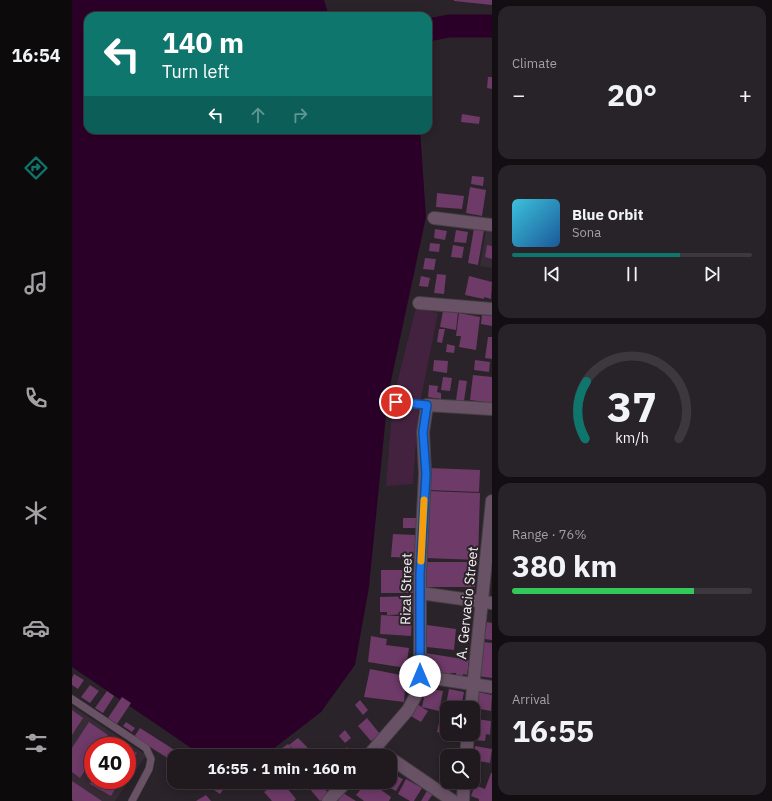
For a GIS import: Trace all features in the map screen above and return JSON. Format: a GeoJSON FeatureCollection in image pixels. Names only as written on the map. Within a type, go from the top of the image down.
{"type":"FeatureCollection","features":[{"type":"Feature","properties":{"kind":"street"},"geometry":{"type":"LineString","coordinates":[[434,218],[492,225]]}},
{"type":"Feature","properties":{"kind":"street"},"geometry":{"type":"LineString","coordinates":[[419,303],[492,309]]}},
{"type":"Feature","properties":{"kind":"street"},"geometry":{"type":"LineString","coordinates":[[427,405],[492,408]]}},
{"type":"Feature","properties":{"kind":"street","name":"Rizal Street"},"geometry":{"type":"LineString","coordinates":[[375,749],[408,710],[416,695],[420,676],[420,574],[426,474],[423,432],[427,405]]}},
{"type":"Feature","properties":{"kind":"street","name":"A. Gervacio Street"},"geometry":{"type":"LineString","coordinates":[[472,701],[473,684],[487,602],[492,501]]}},
{"type":"Feature","properties":{"kind":"street"},"geometry":{"type":"LineString","coordinates":[[420,593],[487,602]]}},
{"type":"Feature","properties":{"kind":"street"},"geometry":{"type":"LineString","coordinates":[[420,676],[492,687]]}},
{"type":"Feature","properties":{"kind":"street"},"geometry":{"type":"LineString","coordinates":[[397,763],[453,801]]}},
{"type":"Feature","properties":{"kind":"street"},"geometry":{"type":"LineString","coordinates":[[328,801],[339,789]]}},
{"type":"Feature","properties":{"kind":"street"},"geometry":{"type":"LineString","coordinates":[[463,801],[464,789]]}},
{"type":"Feature","properties":{"kind":"lane"},"geometry":{"type":"LineString","coordinates":[[396,402],[427,405]]}},
{"type":"Feature","properties":{"kind":"lane"},"geometry":{"type":"LineString","coordinates":[[72,700],[146,748],[151,758],[149,769],[132,801]]}},
{"type":"Feature","properties":{"kind":"shaded area"},"geometry":{"type":"Polygon","coordinates":[[[72,0],[324,0],[328,12],[84,12],[84,134],[420,134],[426,217],[388,395],[369,587],[355,665],[321,712],[273,749],[193,749],[72,667],[72,0]]]}},
{"type":"Feature","properties":{"kind":"shaded area"},"geometry":{"type":"Polygon","coordinates":[[[486,230],[492,231],[492,268],[480,266],[486,230]]]}},
{"type":"Feature","properties":{"kind":"shaded area"},"geometry":{"type":"Polygon","coordinates":[[[416,308],[438,313],[418,413],[413,484],[386,486],[393,399],[416,308]]]}},
{"type":"Feature","properties":{"kind":"shaded area"},"geometry":{"type":"Polygon","coordinates":[[[72,706],[119,737],[84,737],[84,789],[123,789],[115,801],[72,801],[72,706]]]}},
{"type":"Feature","properties":{"kind":"shaded area"},"geometry":{"type":"Polygon","coordinates":[[[136,748],[146,755],[136,770],[136,748]]]}},
{"type":"Feature","properties":{"kind":"building"},"geometry":{"type":"Polygon","coordinates":[[[492,0],[492,5],[454,1],[492,0]]]}},
{"type":"Feature","properties":{"kind":"building"},"geometry":{"type":"Polygon","coordinates":[[[488,77],[492,77],[492,89],[487,88],[488,77]]]}},
{"type":"Feature","properties":{"kind":"building"},"geometry":{"type":"Polygon","coordinates":[[[462,114],[480,117],[479,124],[461,122],[462,114]]]}},
{"type":"Feature","properties":{"kind":"building"},"geometry":{"type":"Polygon","coordinates":[[[472,176],[484,177],[483,186],[471,184],[472,176]]]}},
{"type":"Feature","properties":{"kind":"building"},"geometry":{"type":"Polygon","coordinates":[[[470,187],[486,190],[482,216],[466,213],[470,187]]]}},
{"type":"Feature","properties":{"kind":"building"},"geometry":{"type":"Polygon","coordinates":[[[437,193],[464,196],[462,209],[436,207],[437,193]]]}},
{"type":"Feature","properties":{"kind":"building"},"geometry":{"type":"Polygon","coordinates":[[[474,228],[484,230],[478,265],[468,263],[474,228]]]}},
{"type":"Feature","properties":{"kind":"building"},"geometry":{"type":"Polygon","coordinates":[[[435,229],[447,231],[445,240],[434,238],[435,229]]]}},
{"type":"Feature","properties":{"kind":"building"},"geometry":{"type":"Polygon","coordinates":[[[456,230],[468,232],[466,243],[454,242],[456,230]]]}},
{"type":"Feature","properties":{"kind":"building"},"geometry":{"type":"Polygon","coordinates":[[[430,243],[440,244],[439,252],[429,251],[430,243]]]}},
{"type":"Feature","properties":{"kind":"building"},"geometry":{"type":"Polygon","coordinates":[[[453,245],[464,247],[462,258],[451,257],[453,245]]]}},
{"type":"Feature","properties":{"kind":"building"},"geometry":{"type":"Polygon","coordinates":[[[487,245],[492,246],[492,259],[485,257],[487,245]]]}},
{"type":"Feature","properties":{"kind":"building"},"geometry":{"type":"Polygon","coordinates":[[[425,258],[436,259],[434,270],[423,269],[425,258]]]}},
{"type":"Feature","properties":{"kind":"building"},"geometry":{"type":"Polygon","coordinates":[[[437,274],[446,275],[444,294],[434,293],[437,274]]]}},
{"type":"Feature","properties":{"kind":"building"},"geometry":{"type":"Polygon","coordinates":[[[421,276],[430,278],[428,287],[419,286],[421,276]]]}},
{"type":"Feature","properties":{"kind":"building"},"geometry":{"type":"Polygon","coordinates":[[[469,276],[492,282],[491,299],[465,295],[469,276]]]}},
{"type":"Feature","properties":{"kind":"building"},"geometry":{"type":"Polygon","coordinates":[[[443,311],[458,313],[456,330],[440,327],[443,311]]]}},
{"type":"Feature","properties":{"kind":"building"},"geometry":{"type":"Polygon","coordinates":[[[459,313],[480,317],[476,350],[459,347],[461,336],[456,336],[459,313]]]}},
{"type":"Feature","properties":{"kind":"building"},"geometry":{"type":"Polygon","coordinates":[[[482,315],[492,316],[492,326],[481,324],[482,315]]]}},
{"type":"Feature","properties":{"kind":"building"},"geometry":{"type":"Polygon","coordinates":[[[439,329],[445,329],[442,343],[437,342],[439,329]]]}},
{"type":"Feature","properties":{"kind":"building"},"geometry":{"type":"Polygon","coordinates":[[[488,337],[492,337],[492,359],[485,358],[488,337]]]}},
{"type":"Feature","properties":{"kind":"building"},"geometry":{"type":"Polygon","coordinates":[[[447,344],[455,346],[454,353],[446,352],[447,344]]]}},
{"type":"Feature","properties":{"kind":"building"},"geometry":{"type":"Polygon","coordinates":[[[434,360],[448,361],[447,373],[433,371],[434,360]]]}},
{"type":"Feature","properties":{"kind":"building"},"geometry":{"type":"Polygon","coordinates":[[[475,360],[490,362],[489,372],[474,370],[475,360]]]}},
{"type":"Feature","properties":{"kind":"building"},"geometry":{"type":"Polygon","coordinates":[[[473,375],[492,377],[492,403],[470,400],[473,375]]]}},
{"type":"Feature","properties":{"kind":"building"},"geometry":{"type":"Polygon","coordinates":[[[443,377],[452,378],[450,391],[441,390],[443,377]]]}},
{"type":"Feature","properties":{"kind":"building"},"geometry":{"type":"Polygon","coordinates":[[[459,380],[467,381],[464,401],[456,400],[459,380]]]}},
{"type":"Feature","properties":{"kind":"building"},"geometry":{"type":"Polygon","coordinates":[[[429,385],[438,386],[437,392],[441,393],[441,399],[428,397],[429,385]]]}},
{"type":"Feature","properties":{"kind":"building"},"geometry":{"type":"Polygon","coordinates":[[[429,468],[480,470],[479,492],[428,490],[429,468]]]}},
{"type":"Feature","properties":{"kind":"building"},"geometry":{"type":"Polygon","coordinates":[[[428,491],[480,493],[478,560],[426,558],[428,491]]]}},
{"type":"Feature","properties":{"kind":"building"},"geometry":{"type":"Polygon","coordinates":[[[403,518],[419,518],[419,528],[403,528],[403,518]]]}},
{"type":"Feature","properties":{"kind":"building"},"geometry":{"type":"Polygon","coordinates":[[[393,534],[416,535],[415,558],[391,557],[393,534]]]}},
{"type":"Feature","properties":{"kind":"building"},"geometry":{"type":"Polygon","coordinates":[[[425,562],[475,562],[475,587],[425,587],[425,562]]]}},
{"type":"Feature","properties":{"kind":"building"},"geometry":{"type":"Polygon","coordinates":[[[381,570],[413,570],[413,593],[381,593],[381,570]]]}},
{"type":"Feature","properties":{"kind":"building"},"geometry":{"type":"Polygon","coordinates":[[[415,596],[415,614],[387,615],[387,612],[380,612],[380,597],[415,596]]]}},
{"type":"Feature","properties":{"kind":"building"},"geometry":{"type":"Polygon","coordinates":[[[381,615],[412,617],[411,636],[380,634],[381,615]]]}},
{"type":"Feature","properties":{"kind":"building"},"geometry":{"type":"Polygon","coordinates":[[[487,622],[492,623],[492,640],[484,639],[487,622]]]}},
{"type":"Feature","properties":{"kind":"building"},"geometry":{"type":"Polygon","coordinates":[[[427,625],[456,629],[454,650],[427,647],[427,625]]]}},
{"type":"Feature","properties":{"kind":"building"},"geometry":{"type":"Polygon","coordinates":[[[371,636],[387,639],[386,645],[409,648],[406,668],[368,662],[371,636]]]}},
{"type":"Feature","properties":{"kind":"building"},"geometry":{"type":"Polygon","coordinates":[[[483,642],[492,643],[492,678],[478,676],[483,642]]]}},
{"type":"Feature","properties":{"kind":"building"},"geometry":{"type":"Polygon","coordinates":[[[425,653],[469,660],[467,675],[463,674],[462,677],[456,676],[456,673],[451,673],[450,676],[423,672],[425,653]]]}},
{"type":"Feature","properties":{"kind":"building"},"geometry":{"type":"Polygon","coordinates":[[[370,669],[406,676],[404,702],[364,697],[370,669]]]}},
{"type":"Feature","properties":{"kind":"building"},"geometry":{"type":"Polygon","coordinates":[[[74,674],[84,680],[78,689],[72,685],[72,678],[74,674]]]}},
{"type":"Feature","properties":{"kind":"building"},"geometry":{"type":"Polygon","coordinates":[[[90,685],[99,691],[90,703],[81,697],[90,685]]]}},
{"type":"Feature","properties":{"kind":"building"},"geometry":{"type":"Polygon","coordinates":[[[426,688],[443,691],[439,711],[422,707],[426,688]]]}},
{"type":"Feature","properties":{"kind":"building"},"geometry":{"type":"Polygon","coordinates":[[[449,689],[464,692],[462,701],[447,701],[449,689]]]}},
{"type":"Feature","properties":{"kind":"building"},"geometry":{"type":"Polygon","coordinates":[[[107,691],[114,696],[103,713],[95,708],[107,691]]]}},
{"type":"Feature","properties":{"kind":"building"},"geometry":{"type":"Polygon","coordinates":[[[478,692],[492,695],[491,711],[480,709],[480,701],[476,701],[478,692]]]}},
{"type":"Feature","properties":{"kind":"building"},"geometry":{"type":"Polygon","coordinates":[[[122,697],[131,703],[117,724],[108,718],[122,697]]]}},
{"type":"Feature","properties":{"kind":"building"},"geometry":{"type":"Polygon","coordinates":[[[360,700],[368,710],[363,715],[355,705],[360,700]]]}},
{"type":"Feature","properties":{"kind":"building"},"geometry":{"type":"Polygon","coordinates":[[[417,704],[428,711],[421,722],[409,715],[417,704]]]}},
{"type":"Feature","properties":{"kind":"building"},"geometry":{"type":"Polygon","coordinates":[[[72,710],[83,718],[72,735],[72,710]]]}},
{"type":"Feature","properties":{"kind":"building"},"geometry":{"type":"Polygon","coordinates":[[[367,718],[380,734],[371,741],[358,726],[367,718]]]}},
{"type":"Feature","properties":{"kind":"building"},"geometry":{"type":"Polygon","coordinates":[[[440,718],[440,733],[437,732],[440,718]]]}},
{"type":"Feature","properties":{"kind":"building"},"geometry":{"type":"Polygon","coordinates":[[[480,720],[491,721],[490,735],[486,734],[485,741],[480,741],[480,720]]]}},
{"type":"Feature","properties":{"kind":"building"},"geometry":{"type":"Polygon","coordinates":[[[89,722],[108,735],[107,737],[84,737],[84,772],[80,778],[72,772],[72,748],[89,722]]]}},
{"type":"Feature","properties":{"kind":"building"},"geometry":{"type":"Polygon","coordinates":[[[126,722],[135,728],[132,732],[123,726],[126,722]]]}},
{"type":"Feature","properties":{"kind":"building"},"geometry":{"type":"Polygon","coordinates":[[[140,728],[173,749],[167,749],[167,758],[134,737],[140,728]]]}},
{"type":"Feature","properties":{"kind":"building"},"geometry":{"type":"Polygon","coordinates":[[[345,730],[351,738],[345,743],[339,736],[345,730]]]}},
{"type":"Feature","properties":{"kind":"building"},"geometry":{"type":"Polygon","coordinates":[[[298,738],[309,749],[293,749],[289,745],[298,738]]]}},
{"type":"Feature","properties":{"kind":"building"},"geometry":{"type":"Polygon","coordinates":[[[288,744],[292,749],[281,749],[288,744]]]}},
{"type":"Feature","properties":{"kind":"building"},"geometry":{"type":"Polygon","coordinates":[[[475,746],[492,749],[490,763],[480,761],[480,749],[475,749],[475,746]]]}},
{"type":"Feature","properties":{"kind":"building"},"geometry":{"type":"Polygon","coordinates":[[[492,773],[492,801],[479,801],[479,799],[471,796],[474,789],[480,789],[480,787],[485,789],[492,773]]]}},
{"type":"Feature","properties":{"kind":"building"},"geometry":{"type":"Polygon","coordinates":[[[397,776],[403,779],[396,791],[392,789],[397,789],[397,776]]]}},
{"type":"Feature","properties":{"kind":"building"},"geometry":{"type":"Polygon","coordinates":[[[406,779],[422,788],[414,801],[410,801],[398,794],[406,779]]]}},
{"type":"Feature","properties":{"kind":"building"},"geometry":{"type":"Polygon","coordinates":[[[72,781],[102,801],[74,801],[72,800],[72,781]]]}},
{"type":"Feature","properties":{"kind":"building"},"geometry":{"type":"Polygon","coordinates":[[[99,789],[115,789],[111,796],[99,789]]]}},
{"type":"Feature","properties":{"kind":"building"},"geometry":{"type":"Polygon","coordinates":[[[212,789],[224,789],[220,794],[212,789]]]}},
{"type":"Feature","properties":{"kind":"building"},"geometry":{"type":"Polygon","coordinates":[[[268,789],[288,789],[296,799],[294,801],[272,801],[264,792],[268,789]]]}},
{"type":"Feature","properties":{"kind":"building"},"geometry":{"type":"Polygon","coordinates":[[[310,789],[325,789],[329,794],[320,801],[310,789]]]}},
{"type":"Feature","properties":{"kind":"building"},"geometry":{"type":"Polygon","coordinates":[[[361,789],[380,789],[391,797],[389,801],[364,801],[356,795],[361,789]]]}},
{"type":"Feature","properties":{"kind":"building"},"geometry":{"type":"Polygon","coordinates":[[[427,791],[433,794],[428,801],[421,801],[427,791]]]}},
{"type":"Feature","properties":{"kind":"building"},"geometry":{"type":"Polygon","coordinates":[[[343,793],[356,801],[338,801],[343,793]]]}},
{"type":"Feature","properties":{"kind":"building"},"geometry":{"type":"Polygon","coordinates":[[[206,795],[211,801],[196,801],[206,795]]]}},
{"type":"Feature","properties":{"kind":"waterway"},"geometry":{"type":"LineString","coordinates":[[432,29],[449,26],[492,26]]}},
{"type":"Feature","properties":{"kind":"slow traffic"},"geometry":{"type":"LineString","coordinates":[[421,561],[424,500]]}},
{"type":"Feature","properties":{"kind":"route"},"geometry":{"type":"LineString","coordinates":[[396,402],[427,405],[423,432],[426,474],[420,574],[420,676]]}}]}
